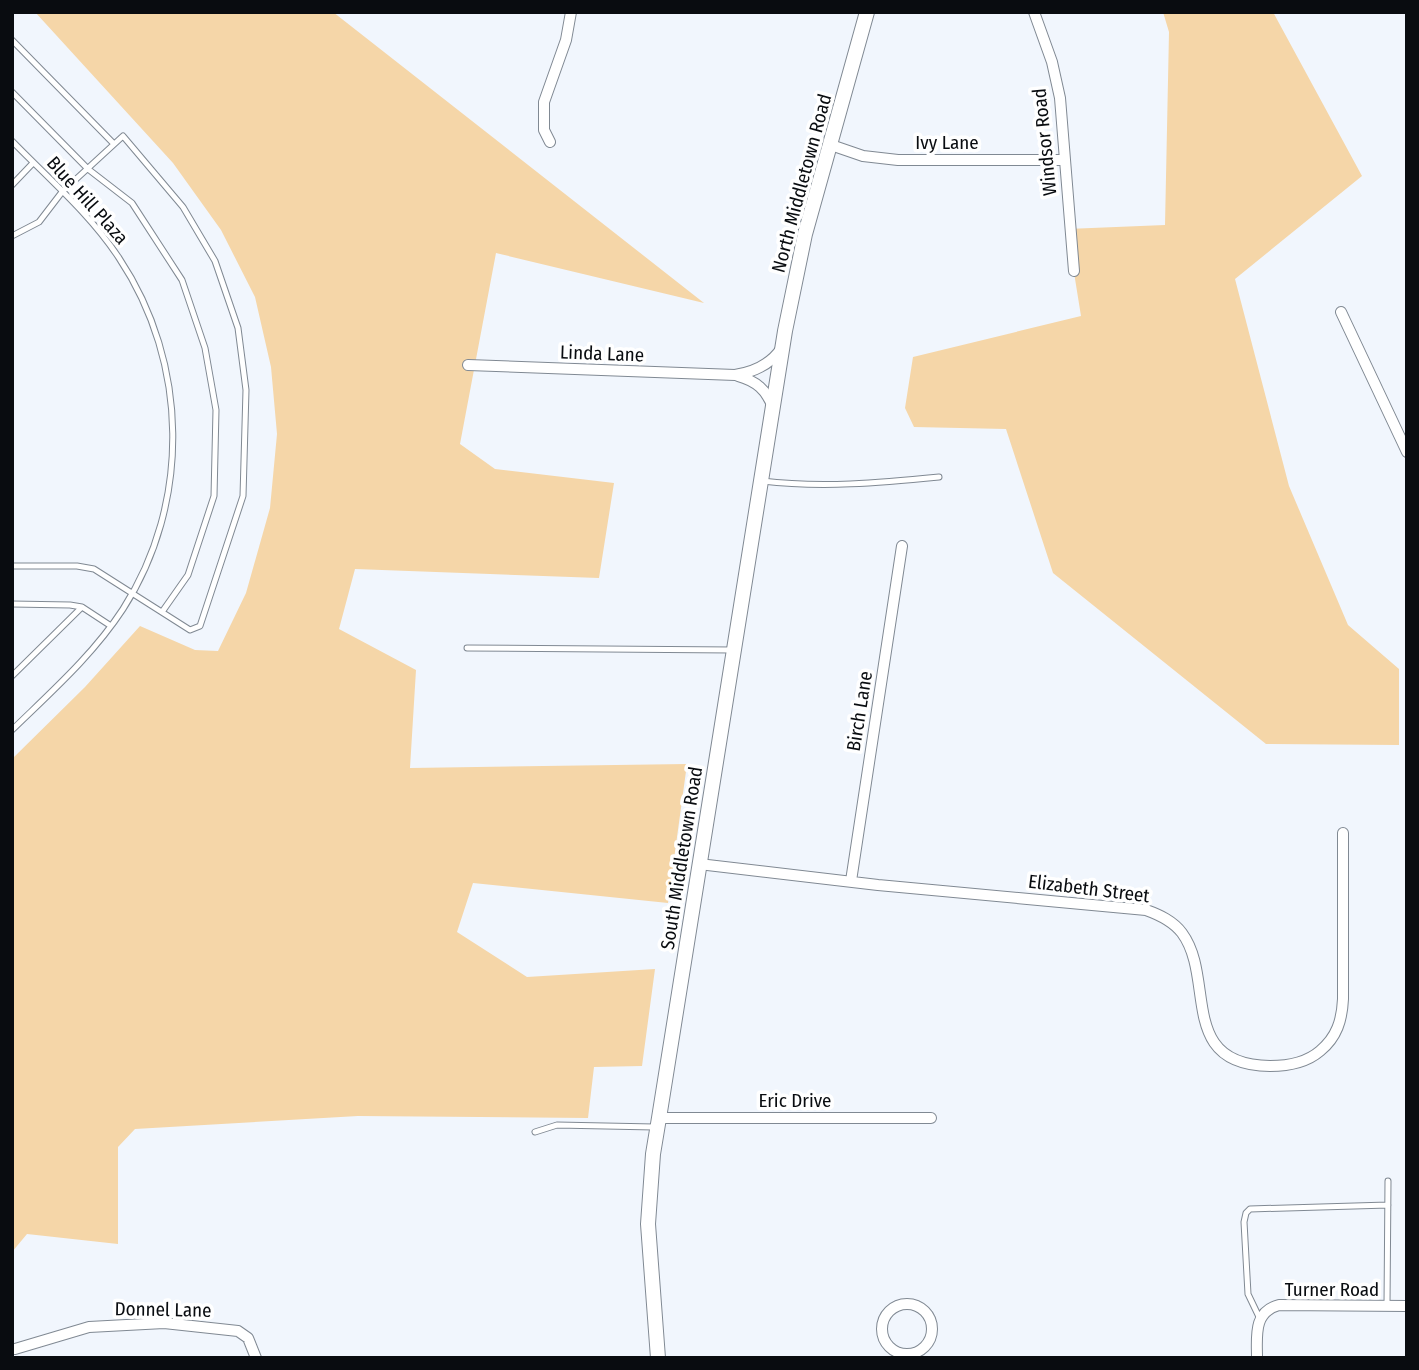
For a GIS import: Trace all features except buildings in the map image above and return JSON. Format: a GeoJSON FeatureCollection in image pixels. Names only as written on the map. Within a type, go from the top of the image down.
{"type":"FeatureCollection","features":[{"type":"Feature","properties":{"kind":"street"},"geometry":{"type":"LineString","coordinates":[[550,142],[544,130],[544,102],[566,40],[571,12]]}},
{"type":"Feature","properties":{"kind":"street","name":"North Middletown Road"},"geometry":{"type":"LineString","coordinates":[[780,366],[803,244],[867,12]]}},
{"type":"Feature","properties":{"kind":"street","name":"Windsor Road"},"geometry":{"type":"LineString","coordinates":[[1034,12],[1052,62],[1057,86],[1063,128],[1074,271]]}},
{"type":"Feature","properties":{"kind":"street","name":"Ivy Lane"},"geometry":{"type":"LineString","coordinates":[[831,145],[863,156],[898,160],[1064,160]]}},
{"type":"Feature","properties":{"kind":"street"},"geometry":{"type":"LineString","coordinates":[[1341,312],[1407,452]]}},
{"type":"Feature","properties":{"kind":"street","name":"Linda Lane"},"geometry":{"type":"LineString","coordinates":[[468,365],[735,375],[763,365],[778,353],[784,343]]}},
{"type":"Feature","properties":{"kind":"street","name":"South Middletown Road"},"geometry":{"type":"LineString","coordinates":[[658,1358],[648,1224],[658,1122],[780,366]]}},
{"type":"Feature","properties":{"kind":"street","name":"Linda Lane"},"geometry":{"type":"LineString","coordinates":[[735,375],[760,386],[774,409]]}},
{"type":"Feature","properties":{"kind":"street","name":"Birch Lane"},"geometry":{"type":"LineString","coordinates":[[850,881],[902,546]]}},
{"type":"Feature","properties":{"kind":"street","name":"Elizabeth Street"},"geometry":{"type":"LineString","coordinates":[[699,864],[1131,907],[1160,915],[1173,923],[1189,945],[1202,1013],[1213,1039],[1237,1060],[1252,1065],[1285,1065],[1315,1055],[1325,1047],[1339,1025],[1343,999],[1343,833]]}},
{"type":"Feature","properties":{"kind":"street","name":"Eric Drive"},"geometry":{"type":"LineString","coordinates":[[658,1122],[931,1118]]}},
{"type":"Feature","properties":{"kind":"street"},"geometry":{"type":"LineString","coordinates":[[898,1305],[917,1306],[928,1315],[929,1339],[917,1355],[896,1351],[883,1336],[886,1314],[898,1305]]}},
{"type":"Feature","properties":{"kind":"street","name":"Turner Road"},"geometry":{"type":"LineString","coordinates":[[1260,1319],[1270,1307],[1279,1305],[1407,1307]]}},
{"type":"Feature","properties":{"kind":"street"},"geometry":{"type":"LineString","coordinates":[[1257,1358],[1257,1330],[1260,1319]]}},
{"type":"Feature","properties":{"kind":"street","name":"Donnel Lane"},"geometry":{"type":"LineString","coordinates":[[15,1349],[89,1327],[164,1323],[237,1331],[248,1338],[256,1358]]}},
{"type":"Feature","properties":{"kind":"lane"},"geometry":{"type":"LineString","coordinates":[[12,40],[114,144]]}},
{"type":"Feature","properties":{"kind":"lane"},"geometry":{"type":"LineString","coordinates":[[12,92],[88,169],[132,203],[182,280],[205,348],[216,410],[214,496],[188,575],[162,612]]}},
{"type":"Feature","properties":{"kind":"lane"},"geometry":{"type":"LineString","coordinates":[[12,236],[39,222],[62,192],[123,136],[183,207],[215,261],[239,328],[246,390],[243,496],[200,626],[190,630],[94,569],[76,566],[12,566]]}},
{"type":"Feature","properties":{"kind":"lane","name":"Blue Hill Plaza"},"geometry":{"type":"LineString","coordinates":[[12,141],[103,237],[131,277],[159,343],[169,387],[174,436],[166,508],[152,552],[132,594],[111,626],[75,669],[12,730]]}},
{"type":"Feature","properties":{"kind":"lane"},"geometry":{"type":"LineString","coordinates":[[12,185],[33,163]]}},
{"type":"Feature","properties":{"kind":"lane"},"geometry":{"type":"LineString","coordinates":[[762,481],[852,485],[939,477]]}},
{"type":"Feature","properties":{"kind":"lane"},"geometry":{"type":"LineString","coordinates":[[12,604],[82,607],[111,626]]}},
{"type":"Feature","properties":{"kind":"lane"},"geometry":{"type":"LineString","coordinates":[[12,676],[82,607]]}},
{"type":"Feature","properties":{"kind":"lane"},"geometry":{"type":"LineString","coordinates":[[467,648],[735,650]]}},
{"type":"Feature","properties":{"kind":"lane"},"geometry":{"type":"LineString","coordinates":[[535,1132],[557,1125],[658,1122]]}},
{"type":"Feature","properties":{"kind":"lane"},"geometry":{"type":"LineString","coordinates":[[1387,1306],[1388,1181]]}},
{"type":"Feature","properties":{"kind":"lane"},"geometry":{"type":"LineString","coordinates":[[1260,1319],[1248,1294],[1244,1223],[1246,1213],[1250,1209],[1388,1205]]}},
{"type":"Feature","properties":{"kind":"shaded area"},"geometry":{"type":"Polygon","coordinates":[[[35,12],[333,12],[704,303],[496,253],[460,444],[495,469],[614,483],[599,578],[355,569],[339,629],[416,670],[410,768],[687,764],[668,903],[473,883],[457,932],[527,977],[655,969],[642,1066],[594,1067],[588,1118],[358,1116],[135,1129],[118,1147],[118,1244],[27,1234],[12,1252],[12,759],[85,687],[140,626],[195,650],[218,651],[246,593],[270,508],[277,434],[271,367],[255,297],[221,230],[173,163],[35,12]]]}},
{"type":"Feature","properties":{"kind":"shaded area"},"geometry":{"type":"Polygon","coordinates":[[[1163,12],[1273,12],[1362,176],[1235,279],[1289,486],[1348,625],[1399,669],[1399,745],[1266,744],[1053,573],[1006,429],[914,427],[905,408],[913,357],[1081,316],[1067,229],[1165,225],[1169,32],[1163,12]]]}}]}
